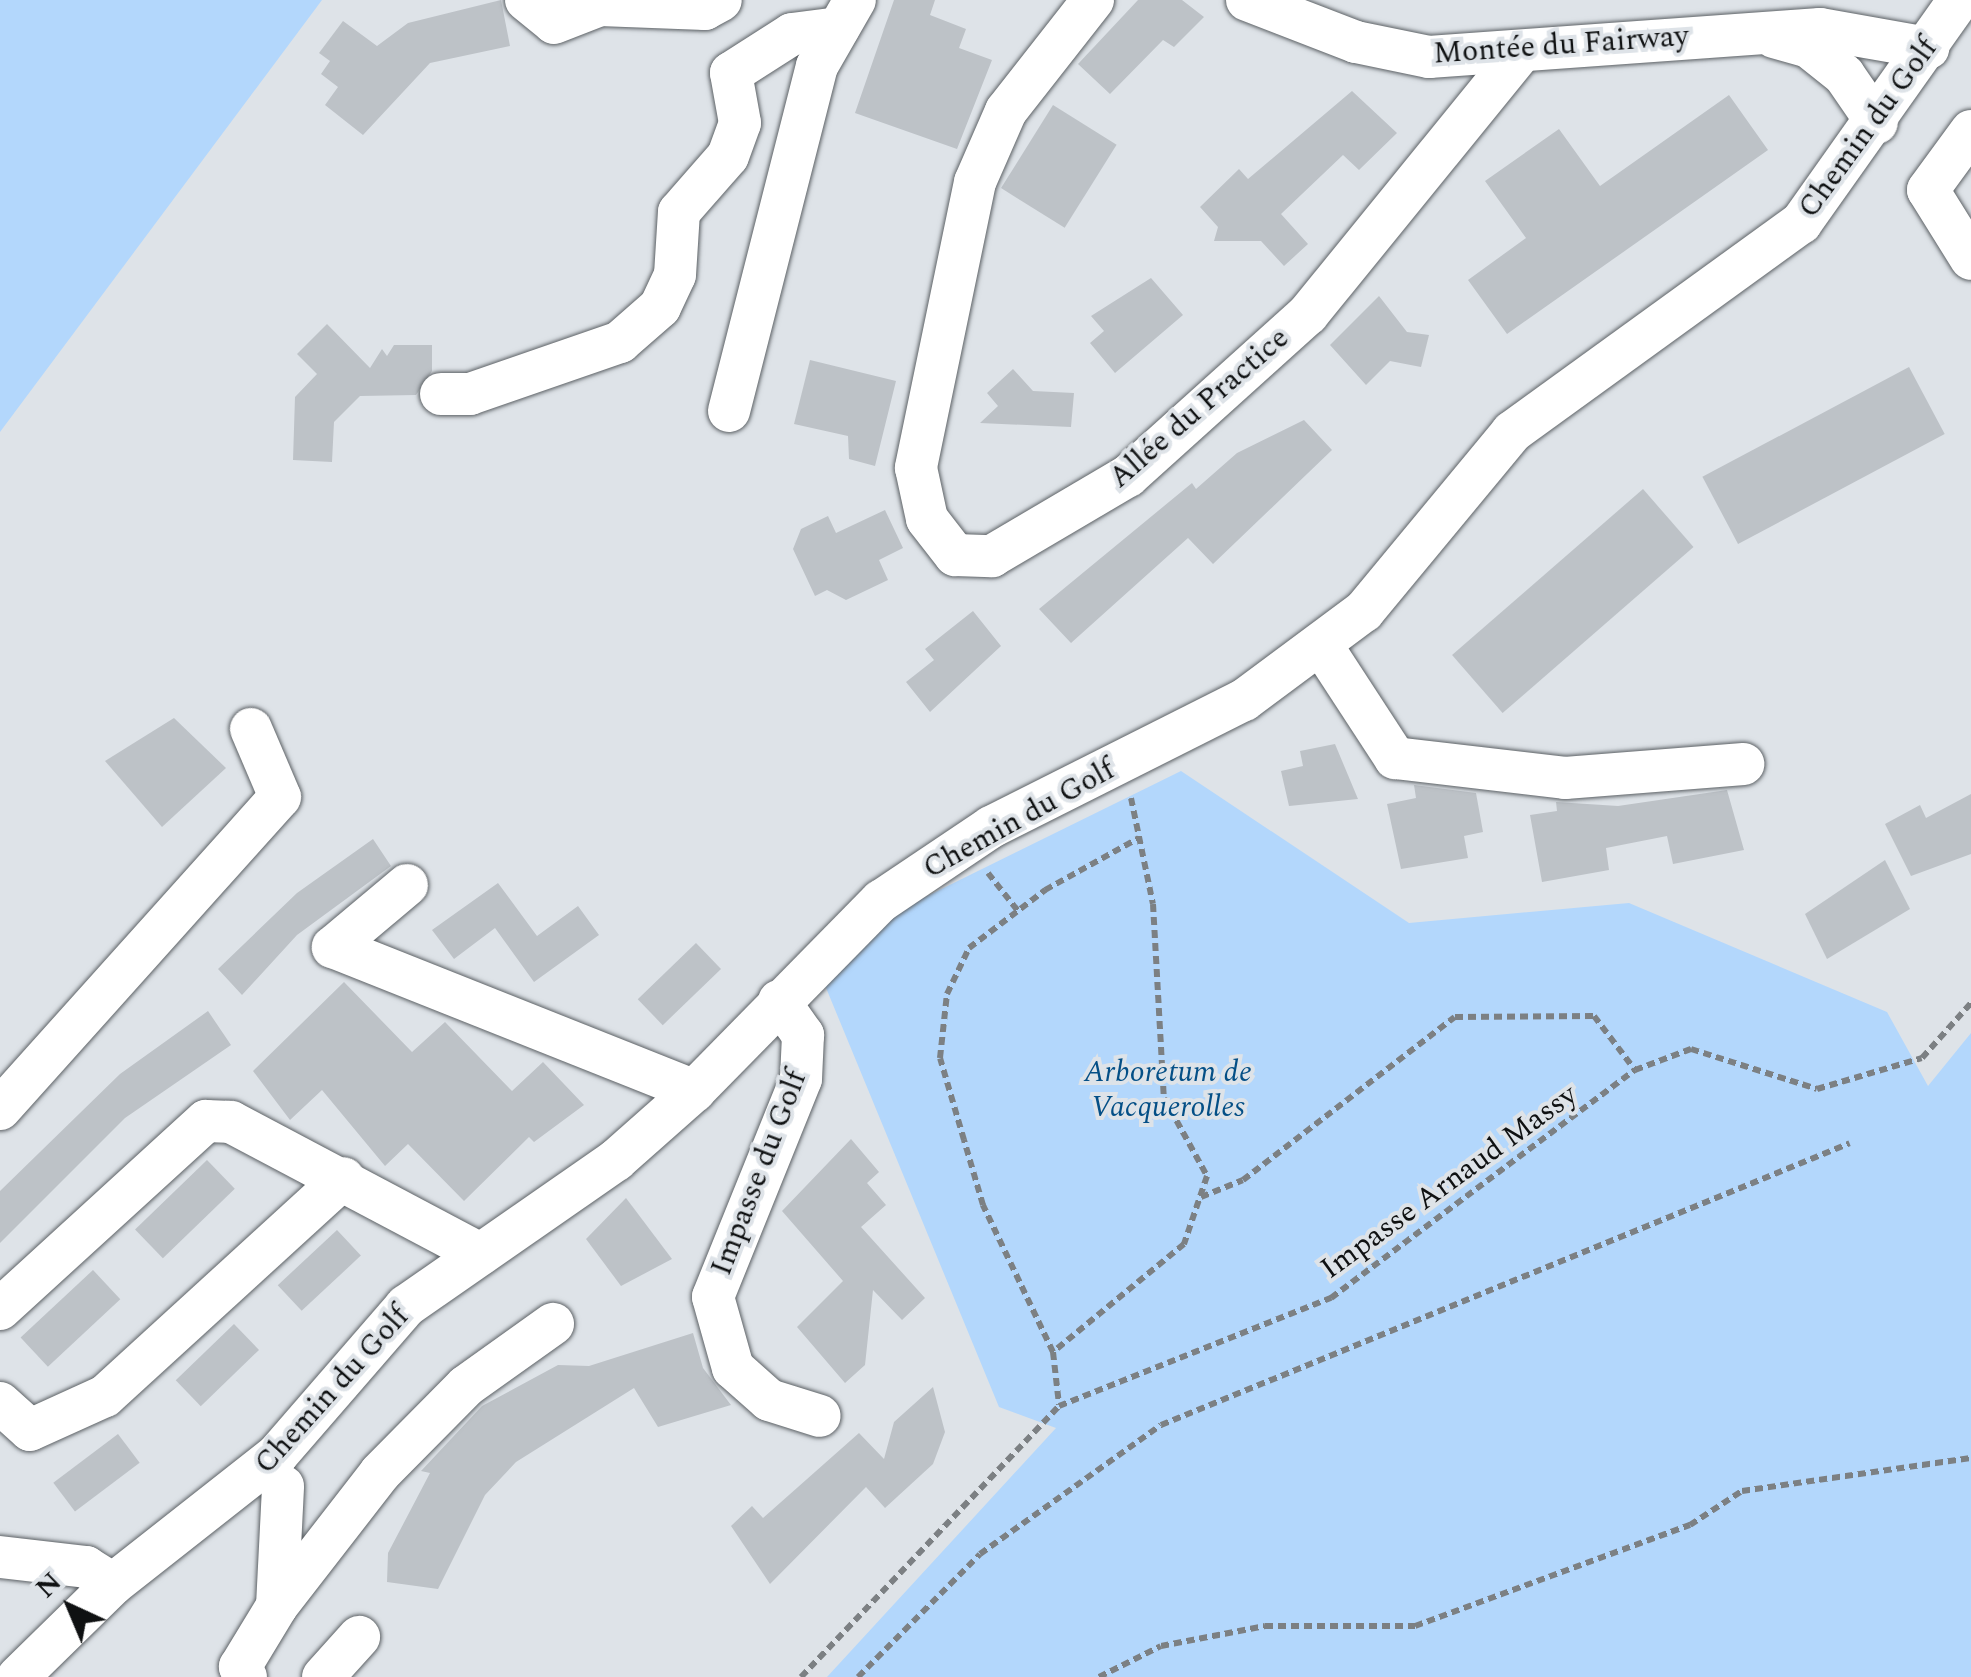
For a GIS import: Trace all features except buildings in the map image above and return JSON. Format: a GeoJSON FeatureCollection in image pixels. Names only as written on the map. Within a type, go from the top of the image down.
{"type":"FeatureCollection","features":[{"type":"Feature","properties":{"kind":"street"},"geometry":{"type":"LineString","coordinates":[[526,0],[554,24],[600,5],[704,9],[720,0]]}},
{"type":"Feature","properties":{"kind":"street","name":"Allée du Practice"},"geometry":{"type":"LineString","coordinates":[[1093,0],[1006,112],[975,182],[916,468],[927,519],[955,555],[992,556],[1128,476],[1308,314],[1520,53]]}},
{"type":"Feature","properties":{"kind":"street","name":"Montée du Fairway"},"geometry":{"type":"LineString","coordinates":[[1247,0],[1356,42],[1430,56],[1764,34],[1867,36],[1928,48]]}},
{"type":"Feature","properties":{"kind":"street","name":"Chemin du Golf"},"geometry":{"type":"LineString","coordinates":[[18,1677],[113,1584],[229,1500],[406,1306],[616,1160],[694,1091],[779,1001],[906,881],[1244,700],[1322,646],[1364,611],[1512,432],[1756,264],[1801,223],[1877,123],[1960,0]]}},
{"type":"Feature","properties":{"kind":"street"},"geometry":{"type":"LineString","coordinates":[[441,394],[470,394],[620,342],[660,307],[675,275],[679,212],[728,156],[740,123],[731,74],[792,34],[847,14]]}},
{"type":"Feature","properties":{"kind":"street"},"geometry":{"type":"LineString","coordinates":[[730,412],[817,66],[847,14]]}},
{"type":"Feature","properties":{"kind":"street","name":"Montée du Fairway"},"geometry":{"type":"LineString","coordinates":[[1764,34],[1809,47],[1844,75],[1877,123]]}},
{"type":"Feature","properties":{"kind":"street"},"geometry":{"type":"LineString","coordinates":[[1844,75],[1867,36]]}},
{"type":"Feature","properties":{"kind":"street"},"geometry":{"type":"LineString","coordinates":[[1971,131],[1928,190],[1971,260]]}},
{"type":"Feature","properties":{"kind":"street"},"geometry":{"type":"LineString","coordinates":[[1322,646],[1395,758],[1564,778],[1742,764]]}},
{"type":"Feature","properties":{"kind":"street"},"geometry":{"type":"LineString","coordinates":[[0,1109],[280,797],[251,729]]}},
{"type":"Feature","properties":{"kind":"street"},"geometry":{"type":"LineString","coordinates":[[407,886],[333,946],[694,1091]]}},
{"type":"Feature","properties":{"kind":"street","name":"Impasse du Golf"},"geometry":{"type":"LineString","coordinates":[[779,1001],[803,1035],[800,1078],[713,1296],[732,1368],[769,1400],[820,1416]]}},
{"type":"Feature","properties":{"kind":"street"},"geometry":{"type":"LineString","coordinates":[[0,1309],[206,1121],[230,1122],[344,1178],[480,1254]]}},
{"type":"Feature","properties":{"kind":"street"},"geometry":{"type":"LineString","coordinates":[[0,1403],[30,1430],[105,1396],[344,1178]]}},
{"type":"Feature","properties":{"kind":"street"},"geometry":{"type":"LineString","coordinates":[[246,1677],[240,1667],[277,1606],[380,1473],[466,1386],[553,1324]]}},
{"type":"Feature","properties":{"kind":"street"},"geometry":{"type":"LineString","coordinates":[[277,1606],[283,1486]]}},
{"type":"Feature","properties":{"kind":"street"},"geometry":{"type":"LineString","coordinates":[[0,1558],[86,1567],[113,1584]]}},
{"type":"Feature","properties":{"kind":"street"},"geometry":{"type":"LineString","coordinates":[[324,1677],[359,1637]]}},
{"type":"Feature","properties":{"kind":"path"},"geometry":{"type":"LineString","coordinates":[[1053,1352],[1184,1244],[1208,1176],[1164,1098],[1153,904],[1123,762]]}},
{"type":"Feature","properties":{"kind":"path"},"geometry":{"type":"LineString","coordinates":[[1058,1406],[1053,1352],[983,1205],[940,1058],[947,994],[969,948],[1018,912],[1139,838]]}},
{"type":"Feature","properties":{"kind":"path"},"geometry":{"type":"LineString","coordinates":[[987,871],[1018,912]]}},
{"type":"Feature","properties":{"kind":"path","name":"Impasse Arnaud Massy"},"geometry":{"type":"LineString","coordinates":[[801,1677],[1058,1406],[1330,1298],[1635,1070],[1691,1050],[1817,1089],[1922,1058],[1971,1002]]}},
{"type":"Feature","properties":{"kind":"path"},"geometry":{"type":"LineString","coordinates":[[1200,1197],[1243,1180],[1456,1017],[1594,1016],[1635,1070]]}},
{"type":"Feature","properties":{"kind":"path"},"geometry":{"type":"LineString","coordinates":[[858,1677],[980,1554],[1160,1425],[1850,1143]]}},
{"type":"Feature","properties":{"kind":"path"},"geometry":{"type":"LineString","coordinates":[[1099,1677],[1161,1646],[1265,1626],[1415,1626],[1690,1525],[1742,1491],[1971,1458]]}},
{"type":"Feature","properties":{"kind":"green space"},"geometry":{"type":"Polygon","coordinates":[[[0,0],[322,0],[0,432],[0,0]]]}},
{"type":"Feature","properties":{"kind":"green space","name":"Arboretum de Vacquerolles"},"geometry":{"type":"Polygon","coordinates":[[[1181,771],[1409,923],[1629,903],[1887,1012],[1928,1086],[1971,1033],[1971,1677],[827,1677],[1056,1428],[999,1407],[824,983],[901,909],[1181,771]]]}}]}
